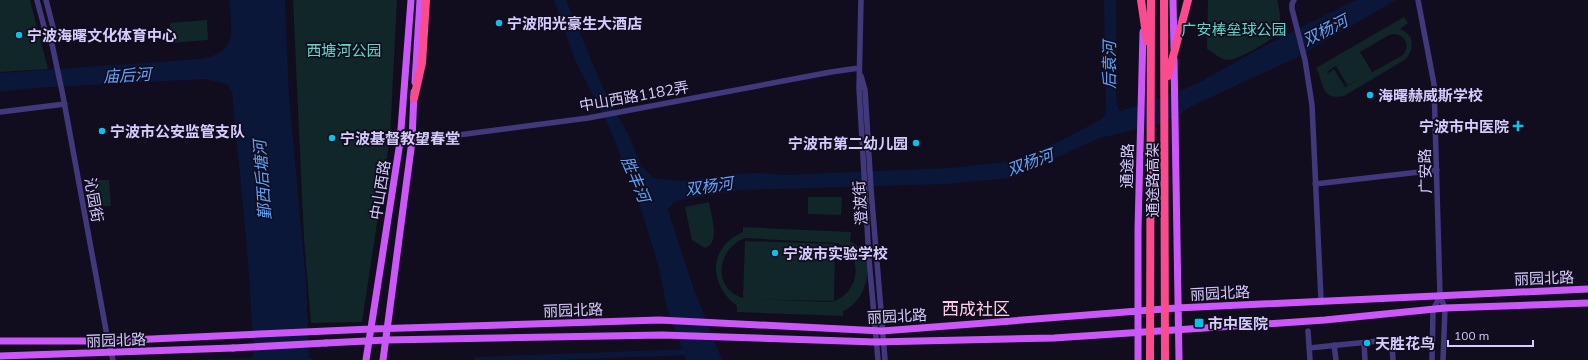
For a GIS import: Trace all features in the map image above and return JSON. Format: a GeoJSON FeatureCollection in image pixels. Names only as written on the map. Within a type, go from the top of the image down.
{"type":"FeatureCollection","features":[{"type":"Feature","properties":{"kind":"highway"},"geometry":{"type":"LineString","coordinates":[[414,98],[422,63],[426,0]]}},
{"type":"Feature","properties":{"kind":"highway"},"geometry":{"type":"LineString","coordinates":[[1143,0],[1146,37],[1151,50]]}},
{"type":"Feature","properties":{"kind":"highway","name":"通途路高架"},"geometry":{"type":"LineString","coordinates":[[1150,360],[1151,0]]}},
{"type":"Feature","properties":{"kind":"highway","name":"通途路高架"},"geometry":{"type":"LineString","coordinates":[[1164,0],[1166,360]]}},
{"type":"Feature","properties":{"kind":"highway"},"geometry":{"type":"LineString","coordinates":[[1165,89],[1188,3]]}},
{"type":"Feature","properties":{"kind":"main road","name":"中山西路"},"geometry":{"type":"LineString","coordinates":[[366,360],[400,142],[411,0]]}},
{"type":"Feature","properties":{"kind":"main road","name":"中山西路"},"geometry":{"type":"LineString","coordinates":[[383,360],[412,141],[420,0]]}},
{"type":"Feature","properties":{"kind":"main road","name":"通途路"},"geometry":{"type":"LineString","coordinates":[[1138,360],[1143,0]]}},
{"type":"Feature","properties":{"kind":"main road"},"geometry":{"type":"LineString","coordinates":[[1173,0],[1177,330],[1179,360]]}},
{"type":"Feature","properties":{"kind":"main road","name":"丽园北路"},"geometry":{"type":"LineString","coordinates":[[0,341],[108,342],[371,329],[659,320],[882,331],[1138,310],[1321,300],[1588,289]]}},
{"type":"Feature","properties":{"kind":"main road","name":"丽园北路"},"geometry":{"type":"LineString","coordinates":[[5,357],[112,357],[369,340],[662,336],[883,342],[1054,338],[1138,333],[1445,308],[1588,303]]}},
{"type":"Feature","properties":{"kind":"street","name":"沁园街"},"geometry":{"type":"LineString","coordinates":[[37,0],[47,38],[52,44],[64,96],[108,342],[112,357]]}},
{"type":"Feature","properties":{"kind":"street","name":"沁园街"},"geometry":{"type":"LineString","coordinates":[[46,0],[55,35],[52,44]]}},
{"type":"Feature","properties":{"kind":"street","name":"澄波街"},"geometry":{"type":"LineString","coordinates":[[861,0],[859,68],[866,169],[885,360]]}},
{"type":"Feature","properties":{"kind":"street"},"geometry":{"type":"LineString","coordinates":[[1294,0],[1292,4],[1293,12],[1305,60],[1312,105],[1321,300]]}},
{"type":"Feature","properties":{"kind":"street","name":"广安路"},"geometry":{"type":"LineString","coordinates":[[1418,0],[1434,84],[1440,296],[1445,308],[1443,360]]}},
{"type":"Feature","properties":{"kind":"street","name":"中山西路1182弄"},"geometry":{"type":"LineString","coordinates":[[412,141],[588,118],[859,68]]}},
{"type":"Feature","properties":{"kind":"street"},"geometry":{"type":"LineString","coordinates":[[0,112],[65,104]]}},
{"type":"Feature","properties":{"kind":"street"},"geometry":{"type":"LineString","coordinates":[[1315,184],[1437,170]]}},
{"type":"Feature","properties":{"kind":"street","name":"澄波街"},"geometry":{"type":"LineString","coordinates":[[868,189],[874,331],[878,360]]}},
{"type":"Feature","properties":{"kind":"street","name":"广安路"},"geometry":{"type":"LineString","coordinates":[[1432,360],[1433,310],[1440,296]]}},
{"type":"Feature","properties":{"kind":"street"},"geometry":{"type":"LineString","coordinates":[[1308,331],[1310,360]]}},
{"type":"Feature","properties":{"kind":"street"},"geometry":{"type":"LineString","coordinates":[[1309,348],[1388,340],[1392,345],[1393,360]]}},
{"type":"Feature","properties":{"kind":"street"},"geometry":{"type":"LineString","coordinates":[[1364,343],[1365,360]]}},
{"type":"Feature","properties":{"kind":"street"},"geometry":{"type":"LineString","coordinates":[[1334,345],[1336,360]]}},
{"type":"Feature","properties":{"kind":"green space","name":"宁波海曙文化体育中心"},"geometry":{"type":"Polygon","coordinates":[[[0,0],[30,0],[48,69],[0,72],[0,0]]]}},
{"type":"Feature","properties":{"kind":"green space","name":"西塘河公园"},"geometry":{"type":"Polygon","coordinates":[[[293,0],[397,0],[390,137],[362,322],[311,323],[304,238],[293,0]]]}},
{"type":"Feature","properties":{"kind":"green space","name":"广安棒垒球公园"},"geometry":{"type":"Polygon","coordinates":[[[1208,0],[1277,0],[1280,17],[1279,30],[1274,37],[1246,54],[1228,60],[1220,57],[1207,49],[1208,0]]]}},
{"type":"Feature","properties":{"kind":"green space"},"geometry":{"type":"Polygon","coordinates":[[[1404,17],[1408,23],[1400,29],[1408,34],[1412,42],[1411,50],[1406,59],[1344,96],[1336,97],[1327,93],[1316,68],[1404,17]],[[1389,35],[1329,70],[1327,74],[1334,69],[1345,87],[1338,91],[1403,55],[1406,48],[1406,42],[1401,36],[1389,35]]]}},
{"type":"Feature","properties":{"kind":"green space"},"geometry":{"type":"Polygon","coordinates":[[[207,20],[208,40],[171,43],[170,23],[207,20]]]}},
{"type":"Feature","properties":{"kind":"green space"},"geometry":{"type":"Polygon","coordinates":[[[1360,52],[1372,72],[1348,86],[1336,66],[1360,52]]]}},
{"type":"Feature","properties":{"kind":"green space"},"geometry":{"type":"Polygon","coordinates":[[[95,180],[109,180],[111,206],[97,207],[95,180]]]}},
{"type":"Feature","properties":{"kind":"green space"},"geometry":{"type":"Polygon","coordinates":[[[808,197],[842,197],[841,215],[808,214],[808,197]]]}},
{"type":"Feature","properties":{"kind":"green space"},"geometry":{"type":"Polygon","coordinates":[[[709,202],[714,235],[713,241],[705,248],[692,240],[685,207],[709,202]]]}},
{"type":"Feature","properties":{"kind":"green space"},"geometry":{"type":"Polygon","coordinates":[[[743,227],[851,232],[850,241],[859,248],[864,256],[867,266],[867,277],[864,288],[852,305],[843,311],[843,316],[737,312],[737,306],[727,297],[721,287],[717,277],[716,266],[718,256],[723,247],[743,232],[743,227]],[[745,238],[735,243],[723,259],[722,278],[726,286],[733,293],[743,298],[745,241],[835,244],[834,301],[744,299],[832,302],[841,298],[849,291],[856,274],[852,256],[846,248],[837,243],[745,238]]]}},
{"type":"Feature","properties":{"kind":"water"},"geometry":{"type":"Polygon","coordinates":[[[229,0],[285,0],[289,97],[306,281],[309,358],[316,360],[191,360],[248,358],[253,356],[248,257],[242,191],[232,92],[227,84],[205,79],[35,88],[0,92],[0,73],[201,59],[213,56],[227,45],[230,38],[231,21],[229,0]]]}},
{"type":"Feature","properties":{"kind":"water"},"geometry":{"type":"Polygon","coordinates":[[[554,0],[566,0],[604,90],[629,136],[642,167],[653,178],[680,181],[737,174],[760,173],[784,175],[951,168],[1015,161],[1064,139],[1102,119],[1106,113],[1104,0],[1116,0],[1116,92],[1117,105],[1120,111],[1178,92],[1198,83],[1272,42],[1356,0],[1396,0],[1296,58],[1192,106],[1178,115],[1156,125],[1100,138],[1010,178],[946,184],[741,190],[675,201],[668,210],[693,287],[722,360],[686,360],[667,308],[659,268],[637,195],[609,127],[575,60],[554,0]]]}},
{"type":"Feature","properties":{"kind":"waterway"},"geometry":{"type":"LineString","coordinates":[[477,360],[691,352]]}},
{"type":"Feature","properties":{"kind":"place","name":"宁波阳光豪生大酒店"},"geometry":{"type":"Point","coordinates":[499,23]}},
{"type":"Feature","properties":{"kind":"place","name":"宁波海曙文化体育中心"},"geometry":{"type":"Point","coordinates":[19,35]}},
{"type":"Feature","properties":{"kind":"place","name":"海曙赫威斯学校"},"geometry":{"type":"Point","coordinates":[1370,95]}},
{"type":"Feature","properties":{"kind":"place","name":"宁波市中医院"},"geometry":{"type":"Point","coordinates":[1518,126]}},
{"type":"Feature","properties":{"kind":"place","name":"宁波市公安监管支队"},"geometry":{"type":"Point","coordinates":[102,131]}},
{"type":"Feature","properties":{"kind":"place","name":"宁波基督教望春堂"},"geometry":{"type":"Point","coordinates":[332,138]}},
{"type":"Feature","properties":{"kind":"place","name":"宁波市第二幼儿园"},"geometry":{"type":"Point","coordinates":[916,143]}},
{"type":"Feature","properties":{"kind":"place","name":"宁波市实验学校"},"geometry":{"type":"Point","coordinates":[775,253]}},
{"type":"Feature","properties":{"kind":"place","name":"市中医院"},"geometry":{"type":"Point","coordinates":[1199,323]}},
{"type":"Feature","properties":{"kind":"place","name":"天胜花鸟"},"geometry":{"type":"Point","coordinates":[1367,343]}},
{"type":"Feature","properties":{"kind":"district","name":"西成社区"},"geometry":{"type":"Point","coordinates":[976,308]}},
{"type":"Feature","properties":{"kind":"water label","name":"双杨河"},"geometry":{"type":"Point","coordinates":[1325,30]}},
{"type":"Feature","properties":{"kind":"water label","name":"后袁河"},"geometry":{"type":"Point","coordinates":[1109,65]}},
{"type":"Feature","properties":{"kind":"water label","name":"庙后河"},"geometry":{"type":"Point","coordinates":[127,75]}},
{"type":"Feature","properties":{"kind":"water label","name":"双杨河"},"geometry":{"type":"Point","coordinates":[1030,162]}},
{"type":"Feature","properties":{"kind":"water label","name":"胜丰河"},"geometry":{"type":"Point","coordinates":[636,179]}},
{"type":"Feature","properties":{"kind":"water label","name":"鄞西后塘河"},"geometry":{"type":"Point","coordinates":[262,180]}},
{"type":"Feature","properties":{"kind":"water label","name":"双杨河"},"geometry":{"type":"Point","coordinates":[709,186]}}]}
